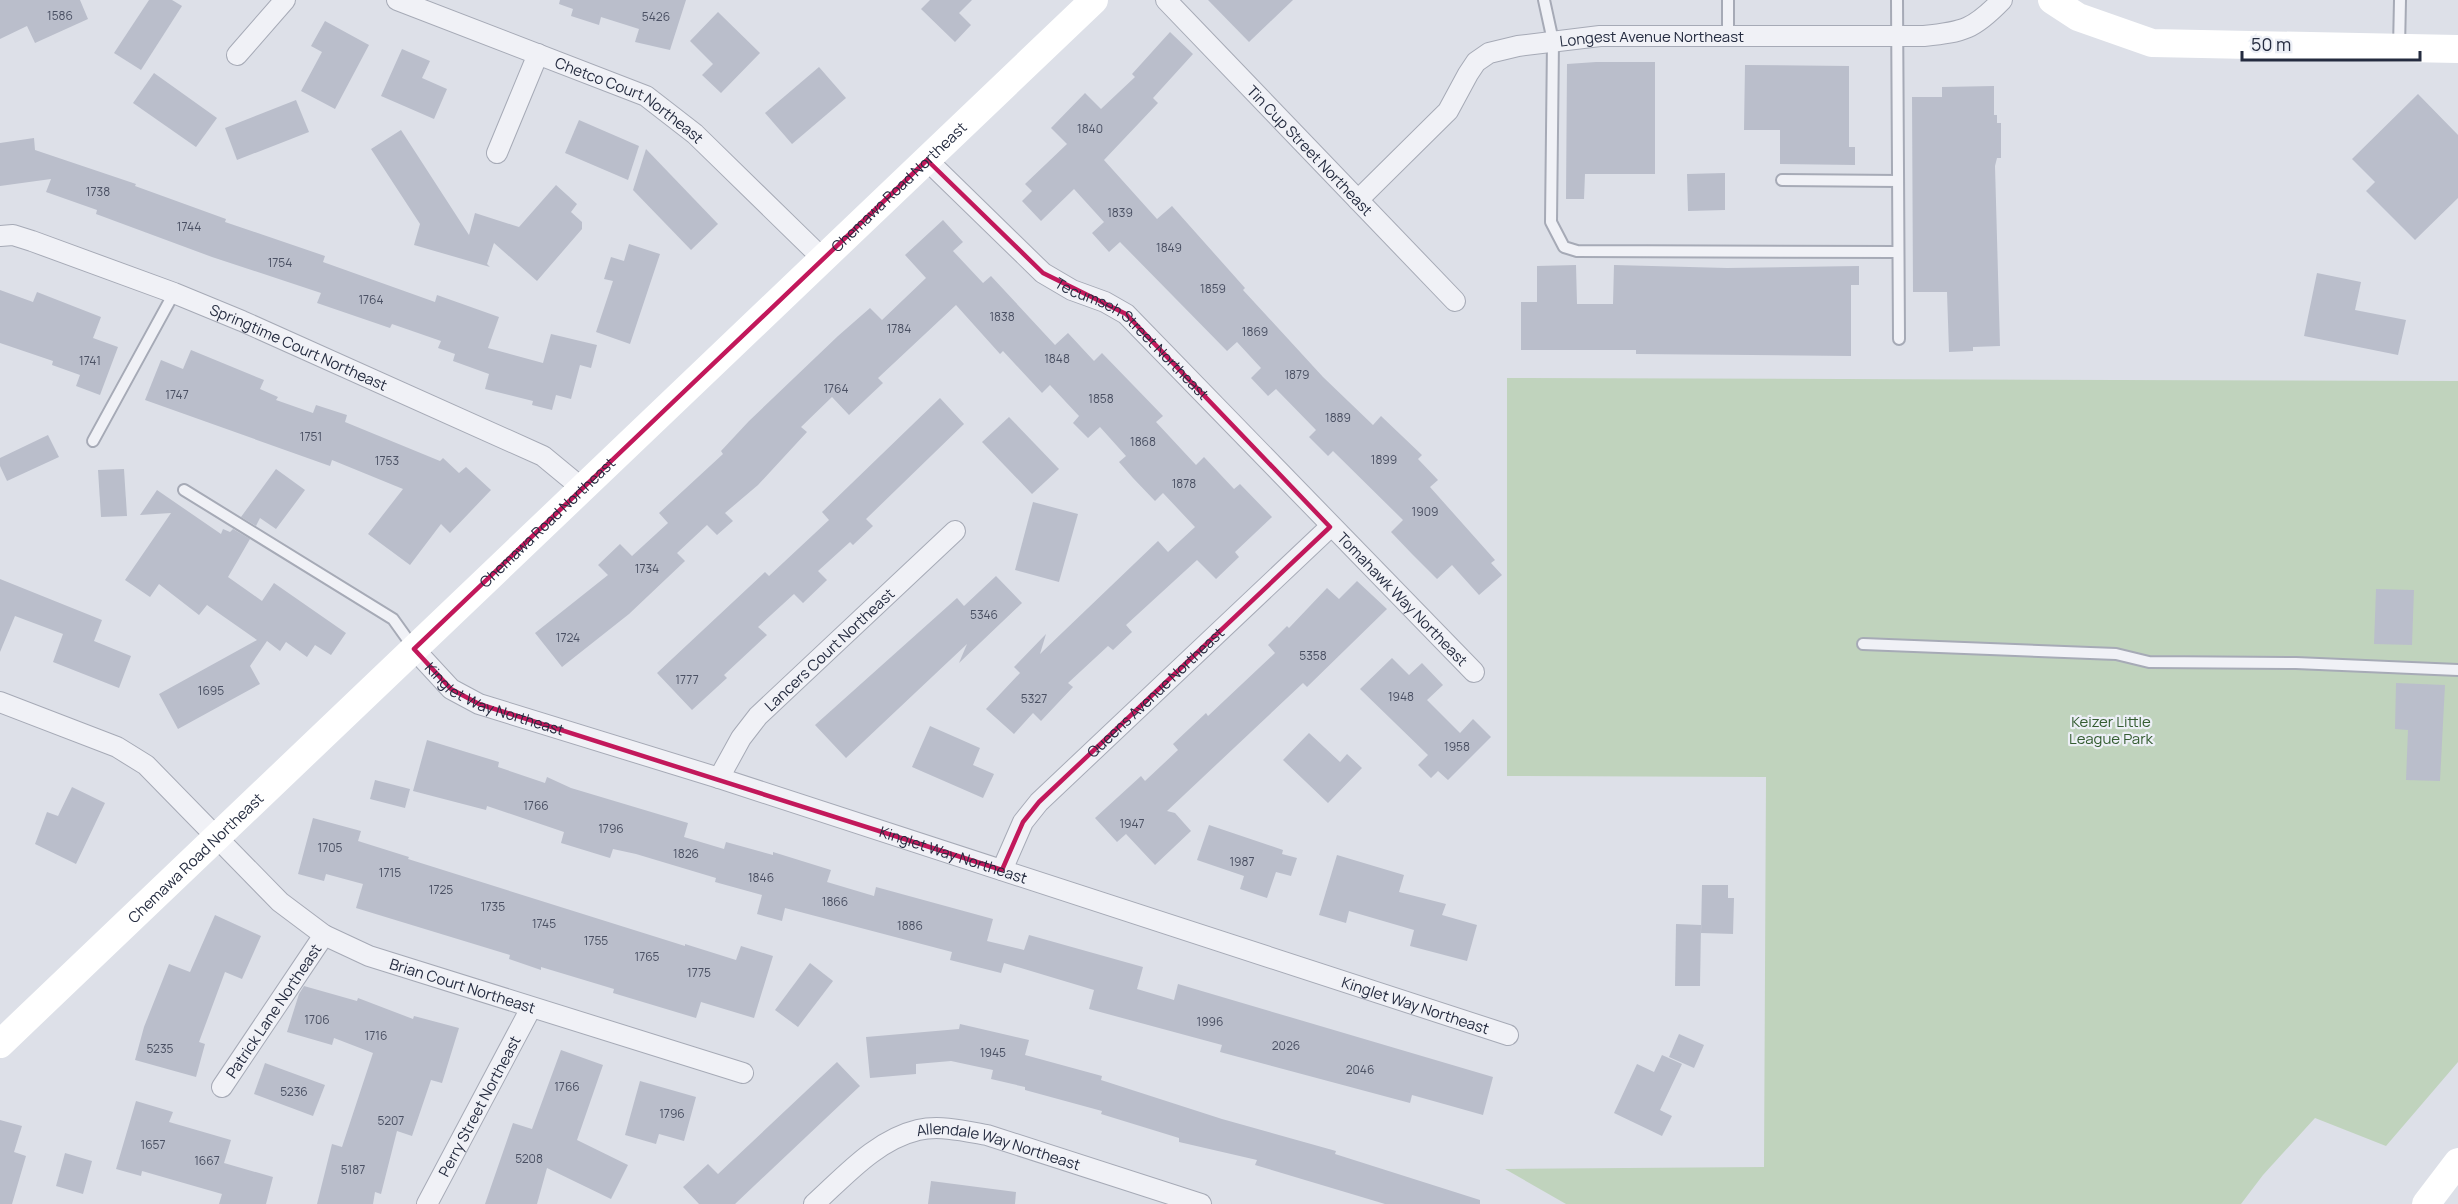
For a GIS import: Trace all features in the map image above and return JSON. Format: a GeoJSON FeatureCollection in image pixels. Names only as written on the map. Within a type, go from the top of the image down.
{"type":"FeatureCollection","features":[{"type":"Feature","properties":{"kind":"main road","name":"Chemawa Road Northeast"},"geometry":{"type":"LineString","coordinates":[[0,1044],[1094,0]]}},
{"type":"Feature","properties":{"kind":"main road"},"geometry":{"type":"LineString","coordinates":[[2052,0],[2078,17],[2152,43],[2458,49]]}},
{"type":"Feature","properties":{"kind":"main road"},"geometry":{"type":"LineString","coordinates":[[2426,1204],[2458,1162]]}},
{"type":"Feature","properties":{"kind":"street"},"geometry":{"type":"LineString","coordinates":[[237,55],[285,0]]}},
{"type":"Feature","properties":{"kind":"street","name":"Chetco Court Northeast"},"geometry":{"type":"LineString","coordinates":[[397,0],[646,96],[676,117],[822,258]]}},
{"type":"Feature","properties":{"kind":"street","name":"Tin Cup Street Northeast"},"geometry":{"type":"LineString","coordinates":[[1166,0],[1455,301]]}},
{"type":"Feature","properties":{"kind":"street","name":"Longest Avenue Northeast"},"geometry":{"type":"LineString","coordinates":[[1358,200],[1448,111],[1476,62],[1489,53],[1518,46],[1600,36],[1897,36],[1953,33],[1979,24],[2002,0]]}},
{"type":"Feature","properties":{"kind":"street"},"geometry":{"type":"LineString","coordinates":[[497,153],[538,54]]}},
{"type":"Feature","properties":{"kind":"street","name":"Tecumseh Street Northeast"},"geometry":{"type":"LineString","coordinates":[[927,160],[1043,273],[1072,290],[1105,302],[1126,314],[1330,526]]}},
{"type":"Feature","properties":{"kind":"street","name":"Springtime Court Northeast"},"geometry":{"type":"LineString","coordinates":[[0,236],[13,235],[32,241],[174,293],[543,456],[583,489]]}},
{"type":"Feature","properties":{"kind":"street","name":"Tomahawk Way Northeast"},"geometry":{"type":"LineString","coordinates":[[1330,526],[1370,563],[1474,672]]}},
{"type":"Feature","properties":{"kind":"street","name":"Queens Avenue Northeast"},"geometry":{"type":"LineString","coordinates":[[1002,870],[1023,822],[1039,802],[1330,526]]}},
{"type":"Feature","properties":{"kind":"street","name":"Lancers Court Northeast"},"geometry":{"type":"LineString","coordinates":[[719,778],[741,738],[758,716],[955,531]]}},
{"type":"Feature","properties":{"kind":"street","name":"Kinglet Way Northeast"},"geometry":{"type":"LineString","coordinates":[[414,649],[451,689],[478,704],[719,778],[1508,1035]]}},
{"type":"Feature","properties":{"kind":"street"},"geometry":{"type":"LineString","coordinates":[[1,705],[117,747],[146,765],[216,836]]}},
{"type":"Feature","properties":{"kind":"street","name":"Brian Court Northeast"},"geometry":{"type":"LineString","coordinates":[[216,836],[280,902],[324,934],[369,956],[743,1073]]}},
{"type":"Feature","properties":{"kind":"street","name":"Patrick Lane Northeast"},"geometry":{"type":"LineString","coordinates":[[222,1087],[324,934]]}},
{"type":"Feature","properties":{"kind":"street","name":"Perry Street Northeast"},"geometry":{"type":"LineString","coordinates":[[427,1204],[531,1008]]}},
{"type":"Feature","properties":{"kind":"street","name":"Allendale Way Northeast"},"geometry":{"type":"LineString","coordinates":[[814,1204],[866,1156],[891,1140],[920,1129],[951,1129],[987,1135],[1176,1200],[1201,1204]]}},
{"type":"Feature","properties":{"kind":"lane"},"geometry":{"type":"LineString","coordinates":[[1544,0],[1553,41],[1551,222],[1564,247],[1577,251],[1898,252]]}},
{"type":"Feature","properties":{"kind":"lane"},"geometry":{"type":"LineString","coordinates":[[1728,0],[1728,36]]}},
{"type":"Feature","properties":{"kind":"lane"},"geometry":{"type":"LineString","coordinates":[[1897,0],[1899,339]]}},
{"type":"Feature","properties":{"kind":"lane"},"geometry":{"type":"LineString","coordinates":[[2399,48],[2400,0]]}},
{"type":"Feature","properties":{"kind":"lane"},"geometry":{"type":"LineString","coordinates":[[1782,180],[1898,181]]}},
{"type":"Feature","properties":{"kind":"lane"},"geometry":{"type":"LineString","coordinates":[[93,441],[174,293]]}},
{"type":"Feature","properties":{"kind":"lane"},"geometry":{"type":"LineString","coordinates":[[184,490],[393,619],[414,649]]}},
{"type":"Feature","properties":{"kind":"lane"},"geometry":{"type":"LineString","coordinates":[[1863,644],[2116,654],[2149,662],[2296,663],[2458,670]]}},
{"type":"Feature","properties":{"kind":"highlighted area"},"geometry":{"type":"Polygon","coordinates":[[[927,160],[1043,273],[1126,314],[1330,527],[1039,802],[1023,822],[1002,870],[479,704],[451,689],[414,649],[927,160]]]}},
{"type":"Feature","properties":{"kind":"green space","name":"Keizer Little League Park"},"geometry":{"type":"Polygon","coordinates":[[[1507,378],[2458,381],[2458,1062],[2386,1146],[2315,1118],[2263,1175],[2241,1204],[1566,1204],[1505,1169],[1764,1167],[1766,777],[1507,776],[1507,378]]]}},
{"type":"Feature","properties":{"kind":"building"},"geometry":{"type":"Polygon","coordinates":[[[0,0],[80,0],[88,19],[35,43],[27,26],[0,39],[0,0]]]}},
{"type":"Feature","properties":{"kind":"building"},"geometry":{"type":"Polygon","coordinates":[[[149,0],[172,0],[182,6],[141,70],[114,53],[149,0]]]}},
{"type":"Feature","properties":{"kind":"building"},"geometry":{"type":"Polygon","coordinates":[[[560,0],[686,0],[670,50],[635,42],[639,29],[601,17],[599,25],[571,16],[573,9],[559,4],[560,0]]]}},
{"type":"Feature","properties":{"kind":"building"},"geometry":{"type":"Polygon","coordinates":[[[930,0],[972,0],[959,13],[971,25],[955,42],[921,9],[930,0]]]}},
{"type":"Feature","properties":{"kind":"building"},"geometry":{"type":"Polygon","coordinates":[[[1208,0],[1293,0],[1249,42],[1208,0]]]}},
{"type":"Feature","properties":{"kind":"building"},"geometry":{"type":"Polygon","coordinates":[[[718,12],[760,53],[721,93],[702,75],[713,64],[690,41],[718,12]]]}},
{"type":"Feature","properties":{"kind":"building"},"geometry":{"type":"Polygon","coordinates":[[[325,21],[369,45],[335,109],[301,91],[322,52],[311,46],[325,21]]]}},
{"type":"Feature","properties":{"kind":"building"},"geometry":{"type":"Polygon","coordinates":[[[1170,32],[1193,54],[1153,98],[1158,103],[1104,160],[1157,219],[1172,206],[1245,288],[1243,290],[1323,377],[1373,425],[1381,416],[1422,455],[1418,459],[1438,480],[1430,487],[1495,560],[1491,563],[1502,575],[1479,595],[1452,565],[1437,579],[1412,554],[1391,532],[1403,520],[1333,451],[1328,456],[1309,437],[1316,430],[1276,389],[1268,396],[1251,378],[1261,368],[1237,342],[1227,351],[1120,242],[1109,252],[1092,233],[1104,222],[1074,189],[1041,221],[1022,201],[1032,191],[1025,184],[1067,144],[1051,128],[1085,93],[1101,109],[1135,77],[1132,74],[1170,32]]]}},
{"type":"Feature","properties":{"kind":"building"},"geometry":{"type":"Polygon","coordinates":[[[402,49],[430,61],[422,78],[447,89],[434,119],[381,96],[402,49]]]}},
{"type":"Feature","properties":{"kind":"building"},"geometry":{"type":"Polygon","coordinates":[[[1655,62],[1655,174],[1585,174],[1584,199],[1566,199],[1567,64],[1655,62]]]}},
{"type":"Feature","properties":{"kind":"building"},"geometry":{"type":"Polygon","coordinates":[[[1745,65],[1849,66],[1849,147],[1855,147],[1855,165],[1780,164],[1780,130],[1744,130],[1745,65]]]}},
{"type":"Feature","properties":{"kind":"building"},"geometry":{"type":"Polygon","coordinates":[[[819,67],[846,98],[792,144],[765,113],[819,67]]]}},
{"type":"Feature","properties":{"kind":"building"},"geometry":{"type":"Polygon","coordinates":[[[154,73],[217,118],[196,147],[133,103],[154,73]]]}},
{"type":"Feature","properties":{"kind":"building"},"geometry":{"type":"Polygon","coordinates":[[[1994,86],[1994,115],[1997,115],[1997,123],[2001,123],[2001,158],[1997,158],[1995,166],[2000,346],[1973,347],[1973,351],[1949,352],[1947,292],[1913,292],[1912,97],[1942,97],[1942,87],[1994,86]]]}},
{"type":"Feature","properties":{"kind":"building"},"geometry":{"type":"Polygon","coordinates":[[[2418,94],[2458,135],[2458,198],[2415,240],[2366,191],[2375,182],[2352,159],[2418,94]]]}},
{"type":"Feature","properties":{"kind":"building"},"geometry":{"type":"Polygon","coordinates":[[[296,100],[309,132],[237,160],[225,128],[296,100]]]}},
{"type":"Feature","properties":{"kind":"building"},"geometry":{"type":"Polygon","coordinates":[[[579,120],[639,146],[628,180],[565,153],[579,120]]]}},
{"type":"Feature","properties":{"kind":"building"},"geometry":{"type":"Polygon","coordinates":[[[401,130],[469,235],[475,213],[519,227],[556,185],[577,204],[571,212],[582,222],[582,229],[537,281],[494,243],[487,264],[490,267],[414,245],[420,224],[371,149],[401,130]]]}},
{"type":"Feature","properties":{"kind":"building"},"geometry":{"type":"Polygon","coordinates":[[[34,138],[35,150],[136,184],[135,186],[226,219],[225,222],[325,256],[323,262],[435,302],[437,295],[499,317],[488,348],[543,363],[551,334],[597,345],[591,368],[580,365],[571,399],[556,395],[552,410],[532,405],[533,401],[485,389],[489,374],[453,361],[455,354],[438,348],[441,341],[392,324],[390,328],[317,303],[321,293],[212,257],[96,214],[97,210],[46,192],[51,179],[0,186],[0,143],[34,138]]]}},
{"type":"Feature","properties":{"kind":"building"},"geometry":{"type":"Polygon","coordinates":[[[646,149],[718,224],[691,250],[633,190],[646,149]]]}},
{"type":"Feature","properties":{"kind":"building"},"geometry":{"type":"Polygon","coordinates":[[[1725,173],[1725,210],[1688,211],[1687,174],[1725,173]]]}},
{"type":"Feature","properties":{"kind":"building"},"geometry":{"type":"Polygon","coordinates":[[[943,220],[963,242],[953,251],[983,283],[991,276],[1055,345],[1068,333],[1094,361],[1102,353],[1163,416],[1156,422],[1196,465],[1204,457],[1234,489],[1240,484],[1272,517],[1235,552],[1239,557],[1216,579],[1197,560],[1126,625],[1132,632],[1113,650],[1108,646],[1068,683],[1073,687],[1041,721],[1033,713],[1014,734],[986,709],[1020,673],[1014,667],[1046,634],[1040,654],[1158,541],[1168,552],[1195,527],[1163,493],[1155,501],[1133,478],[1119,462],[1126,456],[1100,427],[1088,438],[1073,423],[1079,416],[1050,385],[1042,393],[1003,351],[1000,354],[956,305],[878,378],[883,383],[849,415],[832,397],[801,427],[807,432],[758,485],[725,513],[733,521],[717,535],[707,525],[677,553],[685,561],[629,614],[562,667],[535,633],[608,575],[598,565],[620,544],[632,556],[668,523],[659,513],[723,454],[721,451],[749,421],[838,336],[870,308],[882,320],[926,278],[905,255],[943,220]]]}},
{"type":"Feature","properties":{"kind":"building"},"geometry":{"type":"Polygon","coordinates":[[[629,244],[660,254],[630,344],[596,332],[613,281],[604,279],[611,257],[624,261],[629,244]]]}},
{"type":"Feature","properties":{"kind":"building"},"geometry":{"type":"Polygon","coordinates":[[[1576,265],[1577,304],[1613,304],[1614,265],[1727,268],[1859,266],[1859,285],[1851,285],[1851,356],[1636,354],[1636,350],[1521,350],[1521,302],[1537,302],[1537,266],[1576,265]]]}},
{"type":"Feature","properties":{"kind":"building"},"geometry":{"type":"Polygon","coordinates":[[[2317,273],[2361,282],[2355,310],[2406,320],[2398,355],[2304,336],[2317,273]]]}},
{"type":"Feature","properties":{"kind":"building"},"geometry":{"type":"Polygon","coordinates":[[[0,290],[33,302],[37,292],[101,317],[93,338],[118,347],[100,395],[76,386],[80,375],[52,365],[53,361],[0,343],[0,290]]]}},
{"type":"Feature","properties":{"kind":"building"},"geometry":{"type":"Polygon","coordinates":[[[191,350],[264,380],[260,389],[278,397],[276,400],[313,413],[316,405],[347,415],[345,422],[440,461],[443,458],[459,473],[466,467],[491,490],[450,533],[441,524],[410,565],[368,534],[403,489],[332,460],[330,466],[145,400],[161,360],[183,369],[191,350]]]}},
{"type":"Feature","properties":{"kind":"building"},"geometry":{"type":"Polygon","coordinates":[[[940,398],[964,424],[866,519],[873,526],[853,545],[850,542],[818,571],[827,580],[803,603],[794,594],[758,627],[767,635],[724,675],[727,678],[692,710],[657,673],[765,572],[769,576],[829,520],[822,512],[940,398]]]}},
{"type":"Feature","properties":{"kind":"building"},"geometry":{"type":"Polygon","coordinates":[[[1009,417],[1059,469],[1032,494],[982,442],[1009,417]]]}},
{"type":"Feature","properties":{"kind":"building"},"geometry":{"type":"Polygon","coordinates":[[[48,435],[59,457],[7,481],[0,466],[0,458],[48,435]]]}},
{"type":"Feature","properties":{"kind":"building"},"geometry":{"type":"Polygon","coordinates":[[[124,469],[127,516],[101,517],[98,470],[124,469]]]}},
{"type":"Feature","properties":{"kind":"building"},"geometry":{"type":"Polygon","coordinates":[[[276,469],[305,490],[276,529],[260,518],[256,526],[241,517],[276,469]]]}},
{"type":"Feature","properties":{"kind":"building"},"geometry":{"type":"Polygon","coordinates":[[[157,490],[221,534],[223,529],[230,532],[233,529],[250,539],[228,577],[262,601],[274,583],[346,633],[331,655],[315,645],[307,657],[286,642],[280,651],[267,641],[250,666],[260,684],[178,729],[159,694],[257,640],[207,605],[199,615],[159,584],[150,597],[125,580],[171,513],[140,515],[157,490]]]}},
{"type":"Feature","properties":{"kind":"building"},"geometry":{"type":"Polygon","coordinates":[[[1033,502],[1078,514],[1059,582],[1015,570],[1033,502]]]}},
{"type":"Feature","properties":{"kind":"building"},"geometry":{"type":"Polygon","coordinates":[[[996,576],[1022,603],[959,663],[967,644],[846,758],[815,725],[957,598],[964,606],[996,576]]]}},
{"type":"Feature","properties":{"kind":"building"},"geometry":{"type":"Polygon","coordinates":[[[0,579],[102,620],[94,641],[131,656],[119,688],[53,662],[63,634],[15,616],[0,652],[0,579]]]}},
{"type":"Feature","properties":{"kind":"building"},"geometry":{"type":"Polygon","coordinates":[[[1357,581],[1387,609],[1307,687],[1303,683],[1167,811],[1175,813],[1191,831],[1155,865],[1126,834],[1117,842],[1095,818],[1141,776],[1145,781],[1178,750],[1173,744],[1206,713],[1208,716],[1275,653],[1268,645],[1287,626],[1289,628],[1327,588],[1339,599],[1357,581]]]}},
{"type":"Feature","properties":{"kind":"building"},"geometry":{"type":"Polygon","coordinates":[[[2376,589],[2414,590],[2412,645],[2374,644],[2376,589]]]}},
{"type":"Feature","properties":{"kind":"building"},"geometry":{"type":"Polygon","coordinates":[[[1392,658],[1409,675],[1422,663],[1443,685],[1427,700],[1460,733],[1473,719],[1491,737],[1448,780],[1438,771],[1431,778],[1418,765],[1428,755],[1360,689],[1392,658]]]}},
{"type":"Feature","properties":{"kind":"building"},"geometry":{"type":"Polygon","coordinates":[[[2396,683],[2445,685],[2440,781],[2406,780],[2408,730],[2395,729],[2396,683]]]}},
{"type":"Feature","properties":{"kind":"building"},"geometry":{"type":"Polygon","coordinates":[[[930,726],[980,748],[973,765],[994,774],[983,798],[912,767],[930,726]]]}},
{"type":"Feature","properties":{"kind":"building"},"geometry":{"type":"Polygon","coordinates":[[[1309,733],[1340,762],[1347,754],[1362,768],[1328,803],[1283,760],[1309,733]]]}},
{"type":"Feature","properties":{"kind":"building"},"geometry":{"type":"Polygon","coordinates":[[[427,740],[499,762],[498,767],[545,783],[547,777],[571,788],[688,823],[684,837],[724,849],[726,842],[773,855],[773,852],[831,870],[827,882],[874,896],[876,887],[993,919],[987,941],[1024,950],[1029,935],[1143,967],[1137,989],[1174,1000],[1178,984],[1493,1077],[1483,1115],[1412,1095],[1410,1103],[1220,1052],[1222,1045],[1089,1009],[1094,990],[1004,963],[1001,973],[950,960],[952,952],[785,908],[782,921],[757,914],[762,895],[715,882],[716,878],[613,849],[610,858],[561,843],[564,832],[487,806],[486,810],[413,791],[427,740]]]}},
{"type":"Feature","properties":{"kind":"building"},"geometry":{"type":"Polygon","coordinates":[[[375,780],[410,789],[405,808],[370,799],[375,780]]]}},
{"type":"Feature","properties":{"kind":"building"},"geometry":{"type":"Polygon","coordinates":[[[72,787],[105,803],[76,864],[35,844],[47,812],[58,816],[72,787]]]}},
{"type":"Feature","properties":{"kind":"building"},"geometry":{"type":"Polygon","coordinates":[[[313,818],[361,831],[358,841],[409,857],[408,859],[685,946],[685,944],[736,960],[741,946],[773,956],[754,1018],[701,1002],[696,1018],[613,993],[614,989],[541,967],[541,970],[509,959],[510,955],[356,908],[363,884],[326,874],[324,881],[298,874],[313,818]]]}},
{"type":"Feature","properties":{"kind":"building"},"geometry":{"type":"Polygon","coordinates":[[[1209,825],[1283,850],[1282,854],[1297,858],[1291,876],[1276,872],[1267,898],[1240,889],[1244,876],[1197,860],[1209,825]]]}},
{"type":"Feature","properties":{"kind":"building"},"geometry":{"type":"Polygon","coordinates":[[[1337,855],[1404,875],[1399,892],[1446,904],[1442,915],[1477,925],[1467,961],[1410,946],[1414,930],[1349,911],[1346,923],[1319,915],[1337,855]]]}},
{"type":"Feature","properties":{"kind":"building"},"geometry":{"type":"Polygon","coordinates":[[[1702,885],[1728,885],[1728,898],[1734,898],[1733,934],[1701,933],[1702,885]]]}},
{"type":"Feature","properties":{"kind":"building"},"geometry":{"type":"Polygon","coordinates":[[[215,915],[261,936],[242,979],[225,972],[199,1042],[205,1044],[196,1077],[135,1060],[144,1027],[169,964],[190,972],[215,915]]]}},
{"type":"Feature","properties":{"kind":"building"},"geometry":{"type":"Polygon","coordinates":[[[1676,924],[1701,925],[1700,986],[1675,986],[1676,924]]]}},
{"type":"Feature","properties":{"kind":"building"},"geometry":{"type":"Polygon","coordinates":[[[810,963],[833,981],[798,1027],[775,1010],[810,963]]]}},
{"type":"Feature","properties":{"kind":"building"},"geometry":{"type":"Polygon","coordinates":[[[304,986],[357,1001],[358,998],[413,1019],[414,1016],[459,1028],[442,1083],[431,1080],[412,1136],[397,1131],[381,1194],[375,1192],[373,1204],[317,1204],[332,1144],[342,1147],[373,1053],[334,1038],[332,1045],[287,1032],[299,994],[304,986]]]}},
{"type":"Feature","properties":{"kind":"building"},"geometry":{"type":"Polygon","coordinates":[[[960,1024],[1029,1040],[1025,1055],[1102,1076],[1101,1080],[1222,1119],[1336,1151],[1335,1154],[1480,1200],[1480,1204],[1385,1204],[1255,1165],[1257,1160],[1179,1142],[1179,1138],[1101,1114],[1102,1111],[991,1079],[993,1070],[951,1061],[916,1064],[916,1074],[870,1078],[866,1037],[959,1029],[960,1024]]]}},
{"type":"Feature","properties":{"kind":"building"},"geometry":{"type":"Polygon","coordinates":[[[1679,1034],[1704,1045],[1694,1068],[1669,1057],[1679,1034]]]}},
{"type":"Feature","properties":{"kind":"building"},"geometry":{"type":"Polygon","coordinates":[[[561,1050],[603,1065],[577,1140],[628,1165],[611,1199],[547,1168],[537,1204],[485,1204],[513,1123],[532,1129],[561,1050]]]}},
{"type":"Feature","properties":{"kind":"building"},"geometry":{"type":"Polygon","coordinates":[[[1662,1055],[1682,1064],[1660,1110],[1672,1116],[1662,1136],[1614,1113],[1637,1064],[1654,1072],[1662,1055]]]}},
{"type":"Feature","properties":{"kind":"building"},"geometry":{"type":"Polygon","coordinates":[[[837,1062],[860,1086],[735,1204],[699,1204],[683,1187],[708,1164],[718,1174],[837,1062]]]}},
{"type":"Feature","properties":{"kind":"building"},"geometry":{"type":"Polygon","coordinates":[[[265,1063],[325,1085],[313,1116],[254,1094],[265,1063]]]}},
{"type":"Feature","properties":{"kind":"building"},"geometry":{"type":"Polygon","coordinates":[[[640,1081],[696,1097],[684,1141],[659,1134],[656,1144],[625,1135],[640,1081]]]}},
{"type":"Feature","properties":{"kind":"building"},"geometry":{"type":"Polygon","coordinates":[[[136,1101],[173,1112],[169,1122],[231,1140],[224,1163],[273,1177],[266,1204],[219,1204],[222,1194],[142,1171],[141,1176],[116,1169],[136,1101]]]}},
{"type":"Feature","properties":{"kind":"building"},"geometry":{"type":"Polygon","coordinates":[[[0,1120],[22,1126],[14,1152],[26,1156],[12,1204],[0,1204],[0,1120]]]}},
{"type":"Feature","properties":{"kind":"building"},"geometry":{"type":"Polygon","coordinates":[[[65,1153],[92,1161],[83,1194],[56,1186],[65,1153]]]}},
{"type":"Feature","properties":{"kind":"building"},"geometry":{"type":"Polygon","coordinates":[[[931,1181],[1016,1192],[1015,1204],[928,1204],[931,1181]]]}}]}
